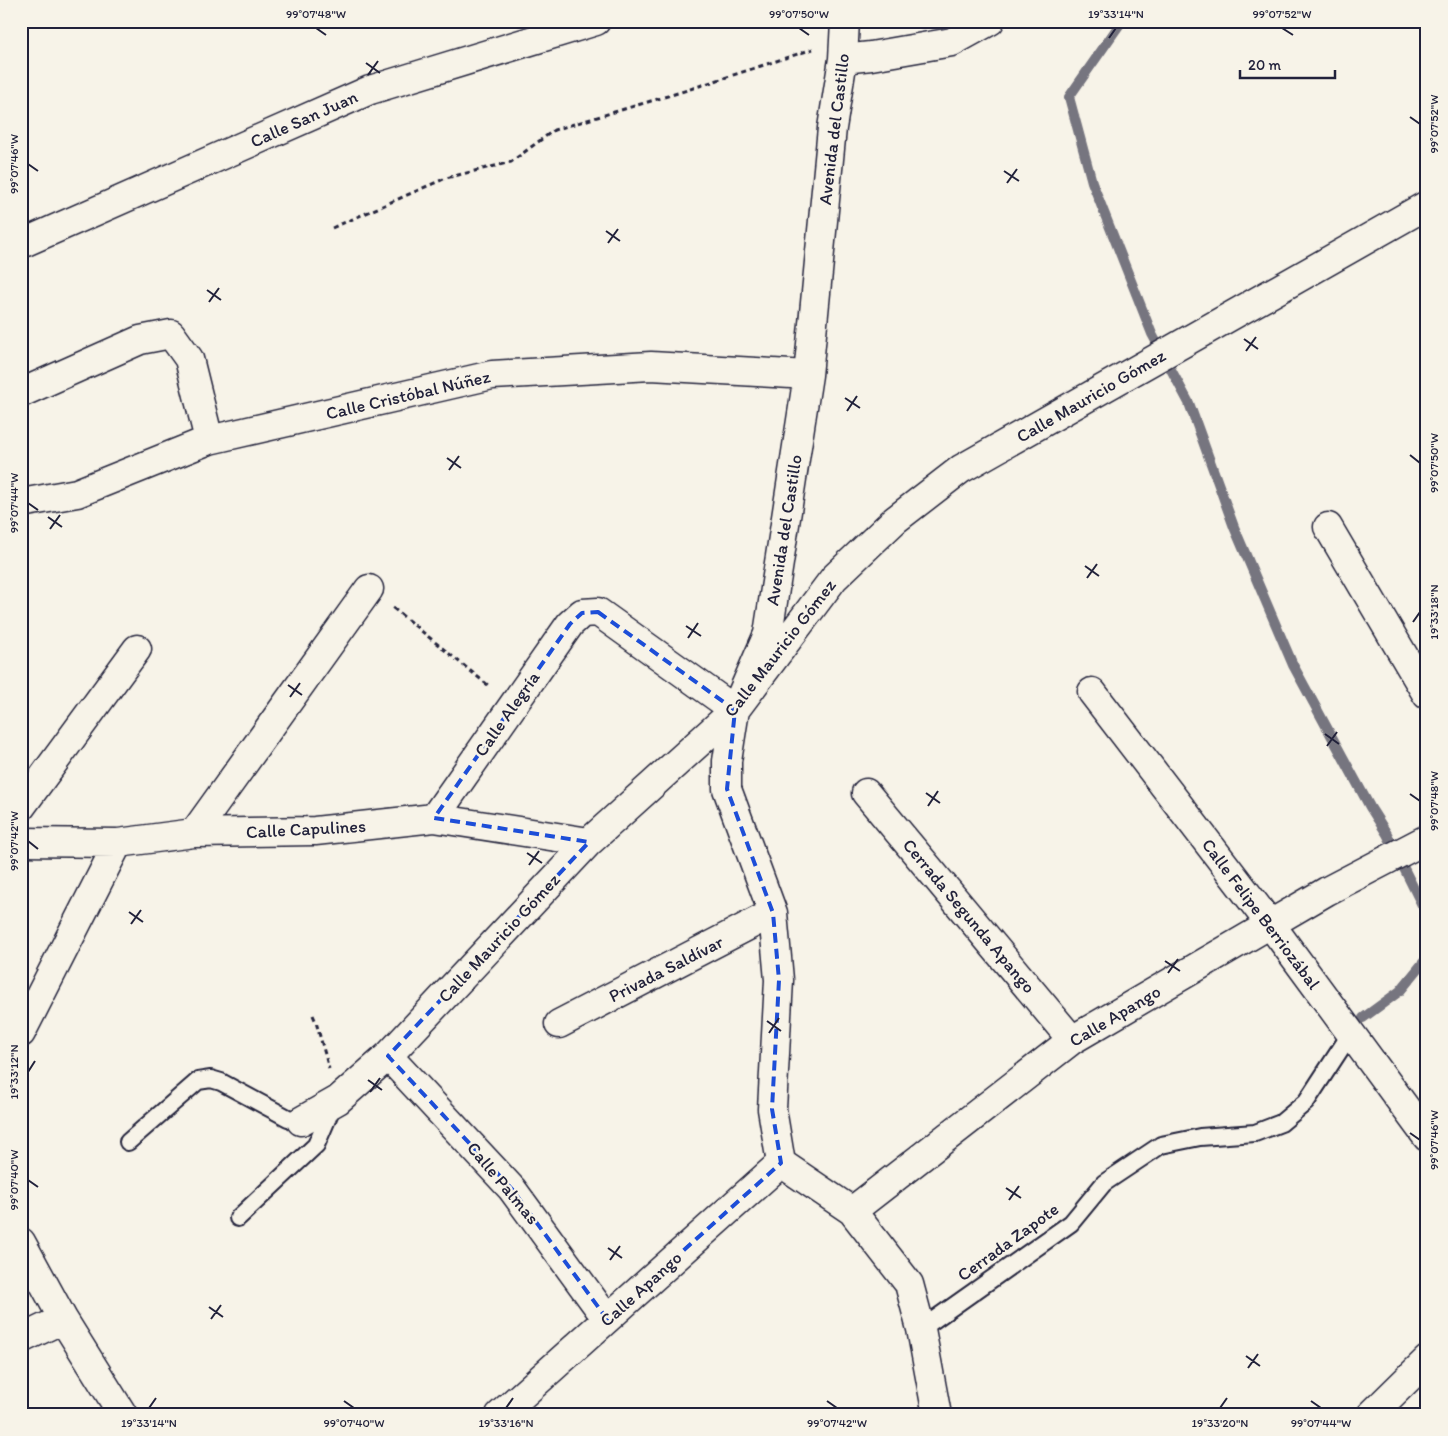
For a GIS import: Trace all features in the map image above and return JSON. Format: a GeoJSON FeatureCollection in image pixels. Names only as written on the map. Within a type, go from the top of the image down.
{"type":"FeatureCollection","features":[{"type":"Feature","properties":{"kind":"street","name":"Calle San Juan"},"geometry":{"type":"LineString","coordinates":[[21,244],[370,90],[596,21]]}},
{"type":"Feature","properties":{"kind":"street"},"geometry":{"type":"LineString","coordinates":[[844,39],[871,56],[952,42],[990,21]]}},
{"type":"Feature","properties":{"kind":"street","name":"Avenida del Castillo"},"geometry":{"type":"LineString","coordinates":[[781,1163],[772,1109],[779,980],[773,913],[727,789],[727,760],[735,710],[768,634],[808,375],[832,128],[844,39]]}},
{"type":"Feature","properties":{"kind":"street","name":"Calle Mauricio Gómez"},"geometry":{"type":"LineString","coordinates":[[300,1121],[336,1101],[388,1056],[588,842],[735,710],[834,578],[895,520],[961,469],[1427,205]]}},
{"type":"Feature","properties":{"kind":"street"},"geometry":{"type":"LineString","coordinates":[[21,393],[140,340],[172,334],[189,359],[209,440]]}},
{"type":"Feature","properties":{"kind":"street","name":"Calle Cristóbal Núñez"},"geometry":{"type":"LineString","coordinates":[[21,503],[77,493],[209,440],[492,375],[652,366],[808,375]]}},
{"type":"Feature","properties":{"kind":"street"},"geometry":{"type":"LineString","coordinates":[[1328,527],[1427,695]]}},
{"type":"Feature","properties":{"kind":"street"},"geometry":{"type":"LineString","coordinates":[[194,833],[369,589]]}},
{"type":"Feature","properties":{"kind":"street","name":"Calle Alegría"},"geometry":{"type":"LineString","coordinates":[[434,818],[570,624],[582,613],[598,612],[735,710]]}},
{"type":"Feature","properties":{"kind":"street"},"geometry":{"type":"LineString","coordinates":[[21,807],[137,649]]}},
{"type":"Feature","properties":{"kind":"street","name":"Calle Felipe Berriozábal"},"geometry":{"type":"LineString","coordinates":[[1092,692],[1271,925],[1427,1138]]}},
{"type":"Feature","properties":{"kind":"street","name":"Cerrada Segunda Apango"},"geometry":{"type":"LineString","coordinates":[[866,793],[1072,1040]]}},
{"type":"Feature","properties":{"kind":"street","name":"Calle Capulines"},"geometry":{"type":"LineString","coordinates":[[21,842],[118,843],[194,833],[315,832],[434,818],[588,842]]}},
{"type":"Feature","properties":{"kind":"street"},"geometry":{"type":"LineString","coordinates":[[21,1033],[118,843]]}},
{"type":"Feature","properties":{"kind":"street","name":"Calle Apango"},"geometry":{"type":"LineString","coordinates":[[852,1211],[1072,1040],[1327,891],[1419,844]]}},
{"type":"Feature","properties":{"kind":"street","name":"Privada Saldívar"},"geometry":{"type":"LineString","coordinates":[[560,1024],[773,913]]}},
{"type":"Feature","properties":{"kind":"street","name":"Calle Palmas"},"geometry":{"type":"LineString","coordinates":[[388,1056],[512,1189],[608,1319]]}},
{"type":"Feature","properties":{"kind":"street"},"geometry":{"type":"LineString","coordinates":[[781,1163],[852,1211],[909,1284],[922,1329],[937,1415]]}},
{"type":"Feature","properties":{"kind":"street","name":"Calle Apango"},"geometry":{"type":"LineString","coordinates":[[500,1415],[781,1163]]}},
{"type":"Feature","properties":{"kind":"street"},"geometry":{"type":"LineString","coordinates":[[21,1242],[62,1319],[123,1415]]}},
{"type":"Feature","properties":{"kind":"street"},"geometry":{"type":"LineString","coordinates":[[21,1339],[62,1319]]}},
{"type":"Feature","properties":{"kind":"street"},"geometry":{"type":"LineString","coordinates":[[1371,1415],[1427,1360]]}},
{"type":"Feature","properties":{"kind":"lane","name":"Cerrada Zapote"},"geometry":{"type":"LineString","coordinates":[[922,1329],[1071,1223],[1104,1183],[1160,1145],[1200,1137],[1255,1133],[1281,1123],[1306,1102],[1351,1033]]}},
{"type":"Feature","properties":{"kind":"lane","name":"Calle Mauricio Gómez"},"geometry":{"type":"LineString","coordinates":[[128,1142],[198,1081],[211,1079],[288,1118],[300,1121]]}},
{"type":"Feature","properties":{"kind":"lane"},"geometry":{"type":"LineString","coordinates":[[238,1218],[316,1146],[336,1101]]}},
{"type":"Feature","properties":{"kind":"path"},"geometry":{"type":"LineString","coordinates":[[332,228],[446,178],[511,162],[554,130],[682,92],[844,39]]}},
{"type":"Feature","properties":{"kind":"path"},"geometry":{"type":"LineString","coordinates":[[369,589],[513,705]]}},
{"type":"Feature","properties":{"kind":"path"},"geometry":{"type":"LineString","coordinates":[[312,1015],[316,1022],[336,1101]]}},
{"type":"Feature","properties":{"kind":"highlighted area"},"geometry":{"type":"Polygon","coordinates":[[[598,612],[735,710],[727,789],[773,913],[779,980],[772,1109],[781,1163],[607,1319],[512,1189],[388,1056],[589,842],[434,818],[570,624],[582,613],[598,612]]]}},
{"type":"Feature","properties":{"kind":"waterway"},"geometry":{"type":"LineString","coordinates":[[1122,21],[1069,97],[1092,182],[1152,334],[1189,403],[1234,527],[1293,665],[1370,807],[1387,834],[1424,909],[1427,924]]}},
{"type":"Feature","properties":{"kind":"waterway"},"geometry":{"type":"LineString","coordinates":[[1363,1018],[1400,991],[1427,958]]}}]}
